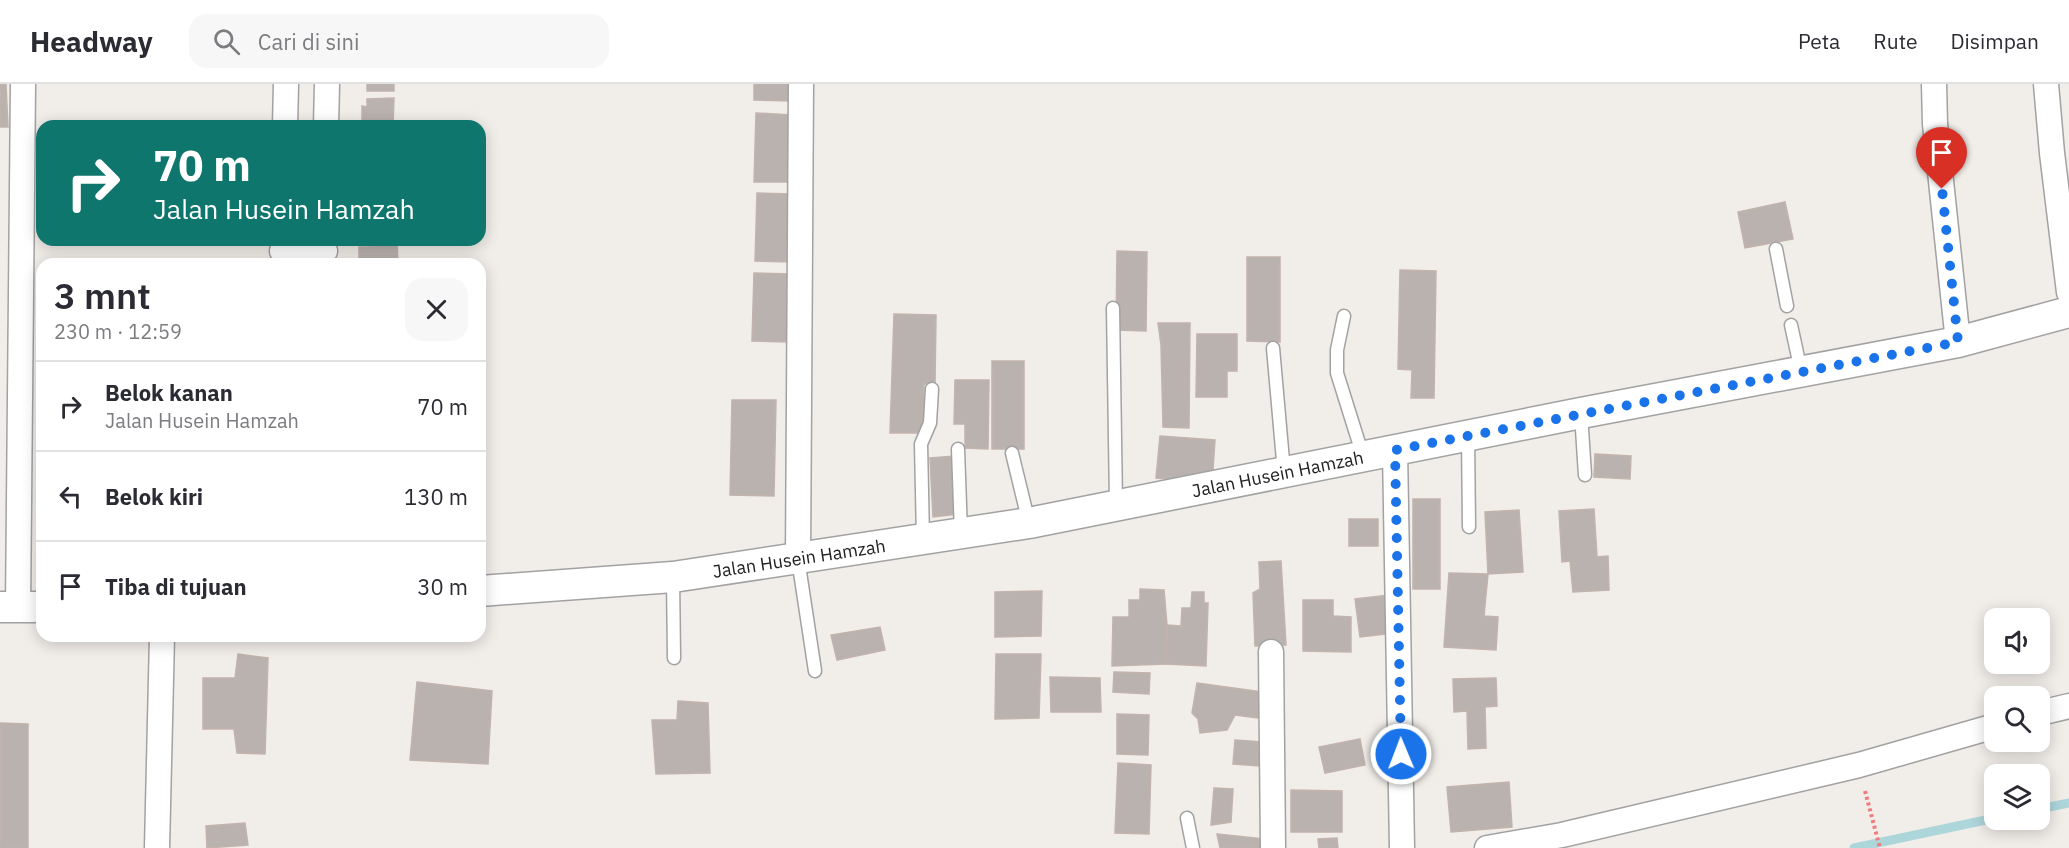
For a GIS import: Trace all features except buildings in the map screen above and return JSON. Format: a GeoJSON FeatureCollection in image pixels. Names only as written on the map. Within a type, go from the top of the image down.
{"type":"FeatureCollection","features":[{"type":"Feature","properties":{"kind":"street"},"geometry":{"type":"LineString","coordinates":[[20,607],[23,84]]}},
{"type":"Feature","properties":{"kind":"street"},"geometry":{"type":"LineString","coordinates":[[285,120],[286,84]]}},
{"type":"Feature","properties":{"kind":"street"},"geometry":{"type":"LineString","coordinates":[[326,120],[327,84]]}},
{"type":"Feature","properties":{"kind":"street"},"geometry":{"type":"LineString","coordinates":[[798,560],[801,84]]}},
{"type":"Feature","properties":{"kind":"street"},"geometry":{"type":"LineString","coordinates":[[1934,84],[1935,124],[1958,342]]}},
{"type":"Feature","properties":{"kind":"street"},"geometry":{"type":"LineString","coordinates":[[2046,84],[2069,292]]}},
{"type":"Feature","properties":{"kind":"street"},"geometry":{"type":"LineString","coordinates":[[282,252],[325,252]]}},
{"type":"Feature","properties":{"kind":"street","name":"Jalan Husein Hamzah"},"geometry":{"type":"LineString","coordinates":[[486,591],[673,577],[798,560],[1029,523],[1468,435],[1958,342],[2069,312]]}},
{"type":"Feature","properties":{"kind":"street"},"geometry":{"type":"LineString","coordinates":[[1395,450],[1402,848]]}},
{"type":"Feature","properties":{"kind":"street"},"geometry":{"type":"LineString","coordinates":[[157,848],[162,642]]}},
{"type":"Feature","properties":{"kind":"street"},"geometry":{"type":"LineString","coordinates":[[1272,652],[1273,848]]}},
{"type":"Feature","properties":{"kind":"street"},"geometry":{"type":"LineString","coordinates":[[2050,711],[2069,706]]}},
{"type":"Feature","properties":{"kind":"street"},"geometry":{"type":"LineString","coordinates":[[1486,848],[1562,835],[1859,765],[1984,729]]}},
{"type":"Feature","properties":{"kind":"lane"},"geometry":{"type":"LineString","coordinates":[[1776,249],[1787,306]]}},
{"type":"Feature","properties":{"kind":"lane"},"geometry":{"type":"LineString","coordinates":[[1113,308],[1116,505]]}},
{"type":"Feature","properties":{"kind":"lane"},"geometry":{"type":"LineString","coordinates":[[1344,316],[1337,350],[1337,373],[1363,456]]}},
{"type":"Feature","properties":{"kind":"lane"},"geometry":{"type":"LineString","coordinates":[[1791,325],[1801,371]]}},
{"type":"Feature","properties":{"kind":"lane"},"geometry":{"type":"LineString","coordinates":[[1273,348],[1284,472]]}},
{"type":"Feature","properties":{"kind":"lane"},"geometry":{"type":"LineString","coordinates":[[923,540],[921,444],[930,423],[932,389]]}},
{"type":"Feature","properties":{"kind":"lane"},"geometry":{"type":"LineString","coordinates":[[1581,413],[1585,475]]}},
{"type":"Feature","properties":{"kind":"lane"},"geometry":{"type":"LineString","coordinates":[[1468,435],[1469,526]]}},
{"type":"Feature","properties":{"kind":"lane"},"geometry":{"type":"LineString","coordinates":[[958,449],[961,534]]}},
{"type":"Feature","properties":{"kind":"lane"},"geometry":{"type":"LineString","coordinates":[[1012,453],[1029,523]]}},
{"type":"Feature","properties":{"kind":"lane"},"geometry":{"type":"LineString","coordinates":[[798,560],[815,671]]}},
{"type":"Feature","properties":{"kind":"lane"},"geometry":{"type":"LineString","coordinates":[[673,577],[674,658]]}},
{"type":"Feature","properties":{"kind":"lane"},"geometry":{"type":"LineString","coordinates":[[1187,818],[1193,848]]}},
{"type":"Feature","properties":{"kind":"path"},"geometry":{"type":"LineString","coordinates":[[1863,787],[1880,848]]}},
{"type":"Feature","properties":{"kind":"waterway"},"geometry":{"type":"LineString","coordinates":[[2050,807],[2069,803]]}},
{"type":"Feature","properties":{"kind":"waterway"},"geometry":{"type":"LineString","coordinates":[[1854,848],[1984,820]]}},
{"type":"Feature","properties":{"kind":"route"},"geometry":{"type":"LineString","coordinates":[[1401,754],[1395,450],[1958,342],[1942,189]]}}]}
